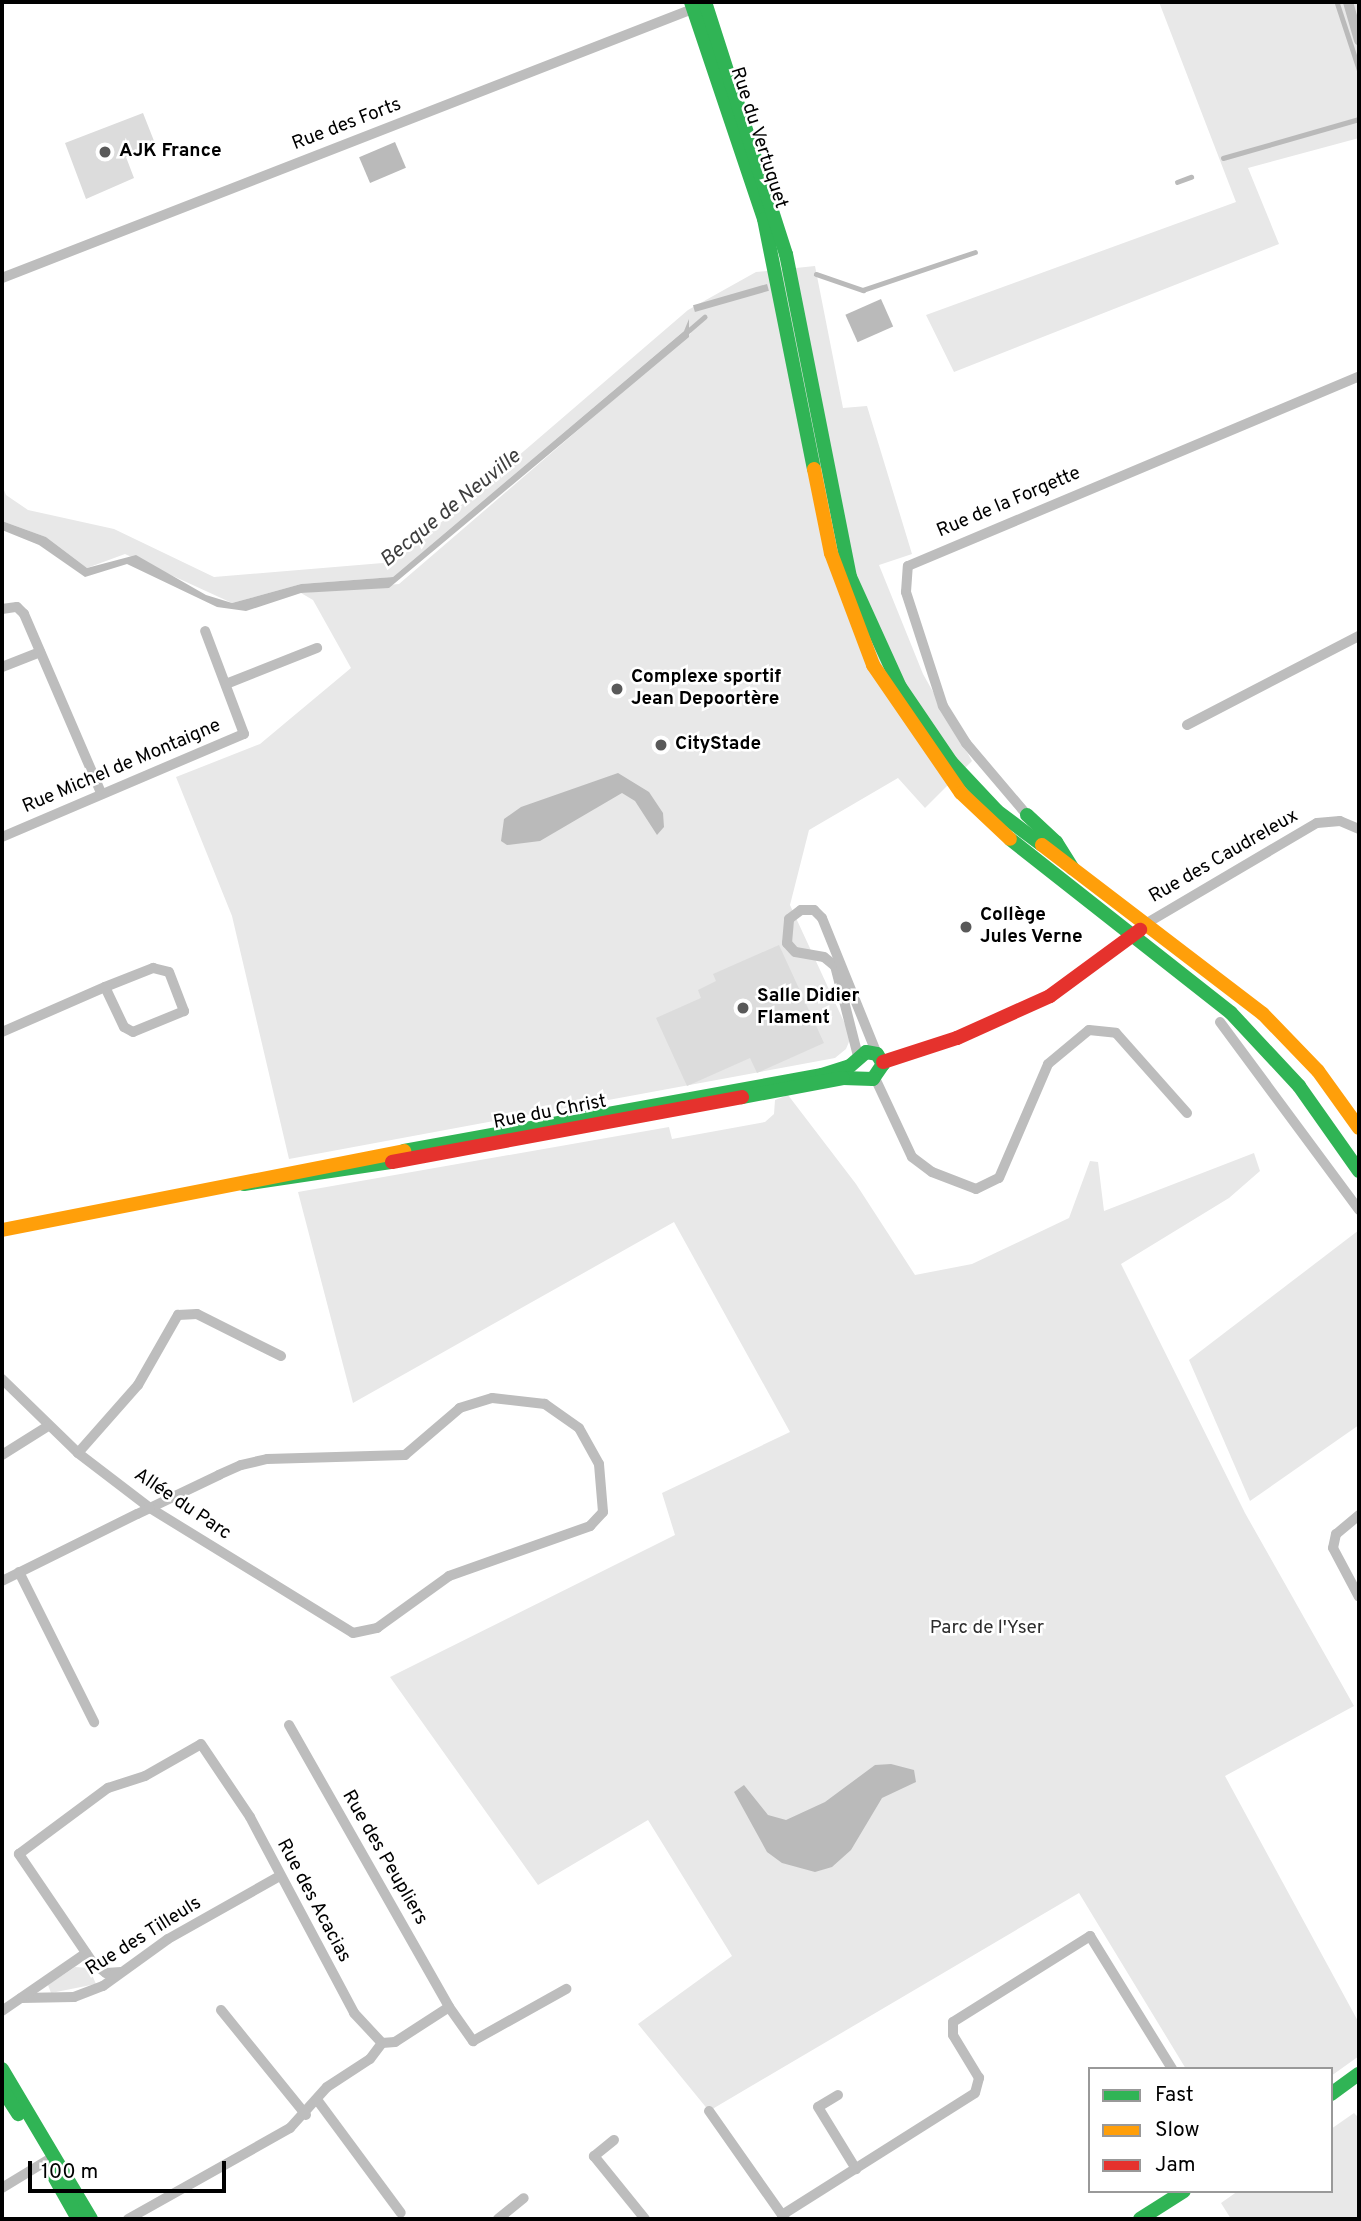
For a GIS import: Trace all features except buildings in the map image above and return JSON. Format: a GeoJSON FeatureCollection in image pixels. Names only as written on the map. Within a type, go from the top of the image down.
{"type":"FeatureCollection","features":[{"type":"Feature","properties":{"kind":"street"},"geometry":{"type":"LineString","coordinates":[[1348,2],[1359,40]]}},
{"type":"Feature","properties":{"kind":"street","name":"Rue des Forts"},"geometry":{"type":"LineString","coordinates":[[2,278],[699,4]]}},
{"type":"Feature","properties":{"kind":"street","name":"Rue du Vertuquet"},"geometry":{"type":"LineString","coordinates":[[699,4],[752,136],[787,287]]}},
{"type":"Feature","properties":{"kind":"street"},"geometry":{"type":"LineString","coordinates":[[787,287],[825,532],[843,596],[896,705],[961,793],[993,825],[1136,934],[1250,1032],[1299,1086],[1359,1171]]}},
{"type":"Feature","properties":{"kind":"street"},"geometry":{"type":"LineString","coordinates":[[787,287],[856,593],[914,711],[992,806],[1074,872],[1147,923],[1278,1027],[1359,1128]]}},
{"type":"Feature","properties":{"kind":"street","name":"Rue de la Forgette"},"geometry":{"type":"LineString","coordinates":[[1027,815],[1007,793],[943,706],[905,577],[914,562],[1359,376]]}},
{"type":"Feature","properties":{"kind":"street"},"geometry":{"type":"LineString","coordinates":[[2,609],[20,609],[101,793]]}},
{"type":"Feature","properties":{"kind":"street","name":"Rue Michel de Montaigne"},"geometry":{"type":"LineString","coordinates":[[2,837],[244,734],[205,631]]}},
{"type":"Feature","properties":{"kind":"street"},"geometry":{"type":"LineString","coordinates":[[1187,725],[1359,636]]}},
{"type":"Feature","properties":{"kind":"street"},"geometry":{"type":"LineString","coordinates":[[226,684],[317,648]]}},
{"type":"Feature","properties":{"kind":"street"},"geometry":{"type":"LineString","coordinates":[[2,667],[40,652]]}},
{"type":"Feature","properties":{"kind":"street"},"geometry":{"type":"LineString","coordinates":[[961,793],[992,806]]}},
{"type":"Feature","properties":{"kind":"street"},"geometry":{"type":"LineString","coordinates":[[992,806],[1007,793]]}},
{"type":"Feature","properties":{"kind":"street"},"geometry":{"type":"LineString","coordinates":[[992,806],[993,825]]}},
{"type":"Feature","properties":{"kind":"street"},"geometry":{"type":"LineString","coordinates":[[1027,815],[1056,842],[1074,872]]}},
{"type":"Feature","properties":{"kind":"street","name":"Rue des Caudreleux"},"geometry":{"type":"LineString","coordinates":[[1147,923],[1317,822],[1340,821],[1359,829]]}},
{"type":"Feature","properties":{"kind":"street"},"geometry":{"type":"LineString","coordinates":[[880,1058],[822,918],[814,910],[801,910],[789,919],[787,943],[795,952],[824,957],[835,966],[857,1059],[912,1157],[932,1172],[976,1189],[999,1178],[1048,1064],[1089,1030],[1116,1033],[1186,1113]]}},
{"type":"Feature","properties":{"kind":"street"},"geometry":{"type":"LineString","coordinates":[[869,1078],[880,1058],[967,1034],[1051,996],[1147,923]]}},
{"type":"Feature","properties":{"kind":"street"},"geometry":{"type":"LineString","coordinates":[[2,1031],[105,987],[164,968],[184,1011],[133,1032],[124,1027],[105,987]]}},
{"type":"Feature","properties":{"kind":"street"},"geometry":{"type":"LineString","coordinates":[[1220,1022],[1359,1210]]}},
{"type":"Feature","properties":{"kind":"street","name":"Rue du Christ"},"geometry":{"type":"LineString","coordinates":[[2,1230],[813,1077],[857,1059],[880,1058]]}},
{"type":"Feature","properties":{"kind":"street","name":"Rue du Christ"},"geometry":{"type":"LineString","coordinates":[[244,1184],[298,1180],[869,1078]]}},
{"type":"Feature","properties":{"kind":"street"},"geometry":{"type":"LineString","coordinates":[[78,1453],[138,1385],[178,1315],[197,1314],[281,1356]]}},
{"type":"Feature","properties":{"kind":"street","name":"Allée du Parc"},"geometry":{"type":"LineString","coordinates":[[2,1379],[78,1453],[150,1508],[340,1626],[361,1633],[377,1628],[449,1576],[590,1526],[603,1512],[599,1464],[585,1436],[554,1408],[514,1397],[481,1400],[460,1408],[405,1455],[267,1459],[219,1475],[150,1508]]}},
{"type":"Feature","properties":{"kind":"street"},"geometry":{"type":"LineString","coordinates":[[2,1455],[48,1426]]}},
{"type":"Feature","properties":{"kind":"street"},"geometry":{"type":"LineString","coordinates":[[2,1581],[150,1508]]}},
{"type":"Feature","properties":{"kind":"street"},"geometry":{"type":"LineString","coordinates":[[1359,1515],[1336,1534],[1333,1548],[1359,1597]]}},
{"type":"Feature","properties":{"kind":"street"},"geometry":{"type":"LineString","coordinates":[[19,1572],[94,1722]]}},
{"type":"Feature","properties":{"kind":"street","name":"Rue des Peupliers"},"geometry":{"type":"LineString","coordinates":[[289,1725],[449,2007],[473,2041],[566,1989]]}},
{"type":"Feature","properties":{"kind":"street","name":"Rue des Acacias"},"geometry":{"type":"LineString","coordinates":[[86,1953],[20,1862],[22,1850],[108,1788],[145,1776],[191,1745],[206,1748],[278,1877],[313,1929],[359,2021],[382,2043]]}},
{"type":"Feature","properties":{"kind":"street","name":"Rue des Tilleuls"},"geometry":{"type":"LineString","coordinates":[[21,1998],[79,1996],[278,1877]]}},
{"type":"Feature","properties":{"kind":"street"},"geometry":{"type":"LineString","coordinates":[[709,2111],[784,2217],[977,2090],[979,2078],[954,2035],[953,2022],[1090,1937],[1171,2067]]}},
{"type":"Feature","properties":{"kind":"street"},"geometry":{"type":"LineString","coordinates":[[86,1953],[100,1970],[121,1972]]}},
{"type":"Feature","properties":{"kind":"street","name":"Rue des Tilleuls"},"geometry":{"type":"LineString","coordinates":[[2,2011],[86,1953]]}},
{"type":"Feature","properties":{"kind":"street"},"geometry":{"type":"LineString","coordinates":[[128,2219],[306,2115],[382,2043],[396,2042],[449,2007]]}},
{"type":"Feature","properties":{"kind":"street"},"geometry":{"type":"LineString","coordinates":[[221,2010],[306,2115]]}},
{"type":"Feature","properties":{"kind":"street"},"geometry":{"type":"LineString","coordinates":[[2,2069],[50,2159],[78,2219]]}},
{"type":"Feature","properties":{"kind":"street"},"geometry":{"type":"LineString","coordinates":[[1333,2093],[1359,2074]]}},
{"type":"Feature","properties":{"kind":"street"},"geometry":{"type":"LineString","coordinates":[[2,2089],[92,2219]]}},
{"type":"Feature","properties":{"kind":"street"},"geometry":{"type":"LineString","coordinates":[[838,2095],[818,2107],[856,2169]]}},
{"type":"Feature","properties":{"kind":"street"},"geometry":{"type":"LineString","coordinates":[[318,2101],[401,2213]]}},
{"type":"Feature","properties":{"kind":"street"},"geometry":{"type":"LineString","coordinates":[[614,2140],[594,2156],[645,2219]]}},
{"type":"Feature","properties":{"kind":"street"},"geometry":{"type":"LineString","coordinates":[[2,2188],[50,2159]]}},
{"type":"Feature","properties":{"kind":"street"},"geometry":{"type":"LineString","coordinates":[[1140,2219],[1181,2193]]}},
{"type":"Feature","properties":{"kind":"street"},"geometry":{"type":"LineString","coordinates":[[498,2219],[511,2215],[524,2198]]}},
{"type":"Feature","properties":{"kind":"green space"},"geometry":{"type":"Polygon","coordinates":[[[1159,2],[1359,2],[1359,138],[1248,168],[1279,244],[954,372],[926,315],[1236,202],[1159,2]]]}},
{"type":"Feature","properties":{"kind":"green space"},"geometry":{"type":"Polygon","coordinates":[[[815,266],[843,408],[867,406],[912,554],[879,565],[923,674],[972,761],[925,808],[898,778],[809,830],[790,905],[851,1037],[846,1049],[835,1058],[289,1159],[232,916],[176,777],[260,744],[351,668],[313,600],[301,593],[399,584],[691,333],[685,330],[393,577],[301,584],[232,603],[125,554],[87,568],[46,537],[2,521],[2,485],[6,495],[28,510],[114,529],[214,577],[395,562],[688,310],[756,272],[815,266]]]}},
{"type":"Feature","properties":{"kind":"green space","name":"Parc de l'Yser"},"geometry":{"type":"Polygon","coordinates":[[[788,1095],[856,1184],[915,1275],[972,1264],[1069,1218],[1090,1161],[1098,1162],[1104,1211],[1254,1153],[1260,1171],[1229,1198],[1121,1264],[1245,1513],[1354,1706],[1225,1776],[1359,2023],[1359,2056],[1333,2075],[1333,2067],[1185,2067],[1079,1893],[709,2111],[638,2024],[732,1956],[648,1820],[538,1885],[390,1677],[675,1535],[662,1493],[790,1432],[674,1222],[353,1403],[298,1192],[669,1127],[672,1139],[765,1122],[774,1114],[775,1100],[788,1095]]]}},
{"type":"Feature","properties":{"kind":"green space"},"geometry":{"type":"Polygon","coordinates":[[[1359,1230],[1359,1425],[1250,1501],[1189,1360],[1359,1230]]]}},
{"type":"Feature","properties":{"kind":"green space"},"geometry":{"type":"Polygon","coordinates":[[[75,1967],[89,1968],[96,1984],[51,1993],[48,1985],[75,1967]]]}},
{"type":"Feature","properties":{"kind":"green space"},"geometry":{"type":"Polygon","coordinates":[[[1354,2113],[1359,2118],[1359,2219],[1231,2219],[1221,2203],[1235,2193],[1333,2193],[1333,2128],[1354,2113]]]}},
{"type":"Feature","properties":{"kind":"shaded area"},"geometry":{"type":"Polygon","coordinates":[[[395,142],[406,168],[370,183],[359,157],[395,142]]]}},
{"type":"Feature","properties":{"kind":"shaded area"},"geometry":{"type":"Polygon","coordinates":[[[767,284],[769,291],[695,312],[693,305],[767,284]]]}},
{"type":"Feature","properties":{"kind":"shaded area"},"geometry":{"type":"Polygon","coordinates":[[[881,299],[893,326],[858,342],[845,315],[881,299]]]}},
{"type":"Feature","properties":{"kind":"shaded area"},"geometry":{"type":"Polygon","coordinates":[[[689,319],[689,337],[389,588],[301,593],[246,611],[217,607],[127,564],[85,577],[39,545],[2,530],[2,521],[46,537],[87,568],[136,555],[206,595],[232,603],[301,584],[393,577],[684,331],[689,319]]]}},
{"type":"Feature","properties":{"kind":"shaded area"},"geometry":{"type":"Polygon","coordinates":[[[618,773],[649,792],[663,813],[664,827],[657,835],[635,801],[622,793],[540,841],[507,845],[501,841],[504,819],[521,807],[618,773]]]}},
{"type":"Feature","properties":{"kind":"shaded area"},"geometry":{"type":"Polygon","coordinates":[[[891,1764],[914,1770],[916,1782],[882,1798],[851,1850],[832,1867],[815,1872],[782,1863],[767,1852],[734,1792],[744,1785],[768,1815],[786,1820],[825,1802],[875,1765],[891,1764]]]}},
{"type":"Feature","properties":{"kind":"waterway","name":"Becque de Neuville"},"geometry":{"type":"LineString","coordinates":[[1337,2],[1359,69]]}},
{"type":"Feature","properties":{"kind":"waterway","name":"Becque de Neuville"},"geometry":{"type":"LineString","coordinates":[[1223,158],[1359,119]]}},
{"type":"Feature","properties":{"kind":"waterway","name":"Becque de Neuville"},"geometry":{"type":"LineString","coordinates":[[1177,182],[1191,177]]}},
{"type":"Feature","properties":{"kind":"waterway","name":"Becque de Neuville"},"geometry":{"type":"LineString","coordinates":[[816,274],[863,290],[975,252]]}},
{"type":"Feature","properties":{"kind":"waterway","name":"Becque de Neuville"},"geometry":{"type":"LineString","coordinates":[[687,332],[704,317]]}},
{"type":"Feature","properties":{"kind":"traffic: fast"},"geometry":{"type":"LineString","coordinates":[[691,2],[764,219],[814,469]]}},
{"type":"Feature","properties":{"kind":"traffic: fast"},"geometry":{"type":"LineString","coordinates":[[705,2],[786,254],[850,577],[900,687],[951,762],[997,811],[1042,845]]}},
{"type":"Feature","properties":{"kind":"traffic: fast"},"geometry":{"type":"LineString","coordinates":[[1027,815],[1056,842],[1072,868]]}},
{"type":"Feature","properties":{"kind":"traffic: fast"},"geometry":{"type":"LineString","coordinates":[[1010,839],[1231,1013],[1299,1086],[1359,1171]]}},
{"type":"Feature","properties":{"kind":"traffic: fast"},"geometry":{"type":"LineString","coordinates":[[404,1151],[822,1075],[850,1066],[866,1052],[877,1054],[883,1064],[873,1079],[843,1078],[742,1097]]}},
{"type":"Feature","properties":{"kind":"traffic: fast"},"geometry":{"type":"LineString","coordinates":[[244,1184],[392,1162]]}},
{"type":"Feature","properties":{"kind":"traffic: fast"},"geometry":{"type":"LineString","coordinates":[[2,2069],[91,2219]]}},
{"type":"Feature","properties":{"kind":"traffic: fast"},"geometry":{"type":"LineString","coordinates":[[1333,2093],[1359,2074]]}},
{"type":"Feature","properties":{"kind":"traffic: fast"},"geometry":{"type":"LineString","coordinates":[[2,2089],[18,2114]]}},
{"type":"Feature","properties":{"kind":"traffic: fast"},"geometry":{"type":"LineString","coordinates":[[51,2171],[78,2219]]}},
{"type":"Feature","properties":{"kind":"traffic: fast"},"geometry":{"type":"LineString","coordinates":[[1140,2219],[1181,2193]]}},
{"type":"Feature","properties":{"kind":"traffic: slow"},"geometry":{"type":"LineString","coordinates":[[814,469],[831,553],[873,665],[961,793],[1010,839]]}},
{"type":"Feature","properties":{"kind":"traffic: slow"},"geometry":{"type":"LineString","coordinates":[[1042,845],[1263,1014],[1318,1071],[1359,1128]]}},
{"type":"Feature","properties":{"kind":"traffic: slow"},"geometry":{"type":"LineString","coordinates":[[2,1230],[404,1151]]}},
{"type":"Feature","properties":{"kind":"traffic: jam"},"geometry":{"type":"LineString","coordinates":[[883,1062],[957,1038],[1050,996],[1140,930]]}},
{"type":"Feature","properties":{"kind":"traffic: jam"},"geometry":{"type":"LineString","coordinates":[[392,1162],[742,1097]]}},
{"type":"Feature","properties":{"kind":"place","name":"AJK France"},"geometry":{"type":"Point","coordinates":[105,152]}},
{"type":"Feature","properties":{"kind":"place","name":"Complexe sportif Jean Depoortère"},"geometry":{"type":"Point","coordinates":[617,689]}},
{"type":"Feature","properties":{"kind":"place","name":"CityStade"},"geometry":{"type":"Point","coordinates":[661,745]}},
{"type":"Feature","properties":{"kind":"place","name":"Collège Jules Verne"},"geometry":{"type":"Point","coordinates":[966,927]}},
{"type":"Feature","properties":{"kind":"place","name":"Salle Didier Flament"},"geometry":{"type":"Point","coordinates":[743,1008]}}]}
